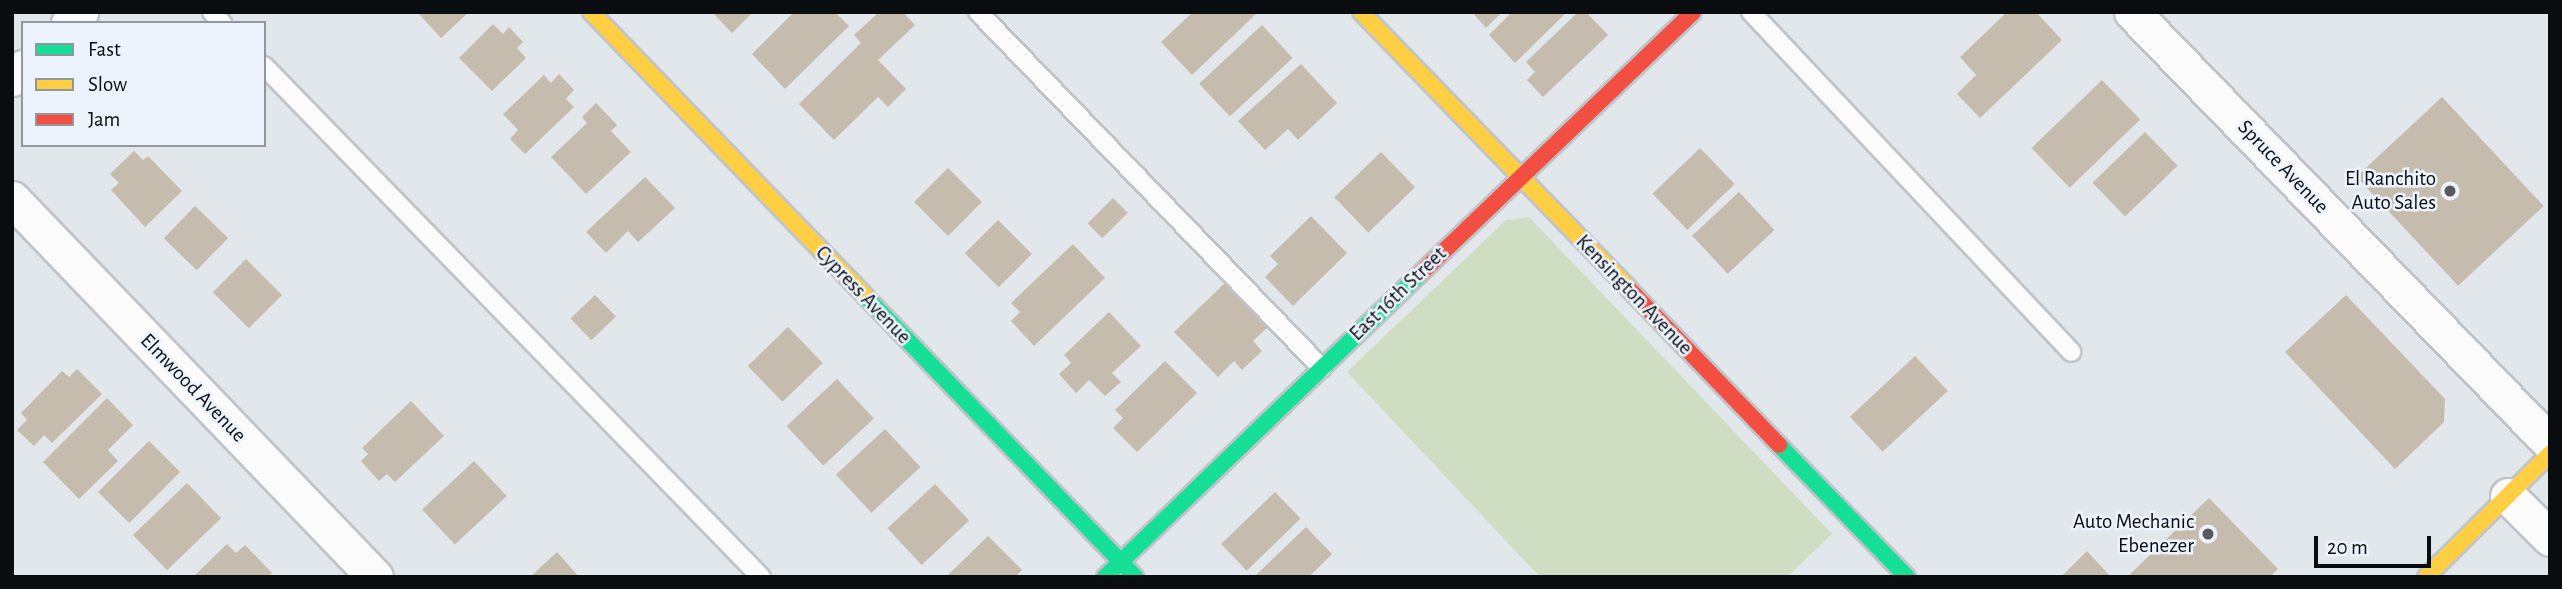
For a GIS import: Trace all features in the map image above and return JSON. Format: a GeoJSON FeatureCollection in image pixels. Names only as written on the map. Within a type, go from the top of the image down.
{"type":"FeatureCollection","features":[{"type":"Feature","properties":{"kind":"street","name":"Cypress Avenue"},"geometry":{"type":"LineString","coordinates":[[591,12],[1135,577]]}},
{"type":"Feature","properties":{"kind":"street","name":"Kensington Avenue"},"geometry":{"type":"LineString","coordinates":[[1362,12],[1907,577]]}},
{"type":"Feature","properties":{"kind":"street","name":"East 16th Street"},"geometry":{"type":"LineString","coordinates":[[1105,577],[1693,12]]}},
{"type":"Feature","properties":{"kind":"street","name":"Spruce Avenue"},"geometry":{"type":"LineString","coordinates":[[2133,12],[2550,443]]}},
{"type":"Feature","properties":{"kind":"street","name":"Elmwood Avenue"},"geometry":{"type":"LineString","coordinates":[[12,199],[374,577]]}},
{"type":"Feature","properties":{"kind":"street"},"geometry":{"type":"LineString","coordinates":[[2426,577],[2550,454]]}},
{"type":"Feature","properties":{"kind":"street"},"geometry":{"type":"LineString","coordinates":[[2508,496],[2550,538]]}},
{"type":"Feature","properties":{"kind":"lane"},"geometry":{"type":"LineString","coordinates":[[978,12],[1322,368]]}},
{"type":"Feature","properties":{"kind":"lane"},"geometry":{"type":"LineString","coordinates":[[1751,12],[2071,352]]}},
{"type":"Feature","properties":{"kind":"lane"},"geometry":{"type":"LineString","coordinates":[[266,68],[761,577]]}},
{"type":"Feature","properties":{"kind":"green space"},"geometry":{"type":"Polygon","coordinates":[[[1529,217],[1832,534],[1787,577],[1540,577],[1347,372],[1506,220],[1529,217]]]}},
{"type":"Feature","properties":{"kind":"building"},"geometry":{"type":"Polygon","coordinates":[[[417,12],[469,12],[441,38],[417,12]]]}},
{"type":"Feature","properties":{"kind":"building"},"geometry":{"type":"Polygon","coordinates":[[[712,12],[753,12],[732,33],[712,12]]]}},
{"type":"Feature","properties":{"kind":"building"},"geometry":{"type":"Polygon","coordinates":[[[794,12],[835,12],[849,26],[785,89],[752,54],[794,12]]]}},
{"type":"Feature","properties":{"kind":"building"},"geometry":{"type":"Polygon","coordinates":[[[879,12],[903,12],[915,25],[878,60],[906,89],[888,107],[878,97],[834,140],[799,104],[861,43],[854,35],[879,12]]]}},
{"type":"Feature","properties":{"kind":"building"},"geometry":{"type":"Polygon","coordinates":[[[1193,12],[1258,12],[1192,75],[1161,42],[1193,12]]]}},
{"type":"Feature","properties":{"kind":"building"},"geometry":{"type":"Polygon","coordinates":[[[1472,12],[1502,12],[1486,28],[1472,12]]]}},
{"type":"Feature","properties":{"kind":"building"},"geometry":{"type":"Polygon","coordinates":[[[1512,12],[1567,12],[1515,63],[1489,35],[1512,12]]]}},
{"type":"Feature","properties":{"kind":"building"},"geometry":{"type":"Polygon","coordinates":[[[1578,12],[1586,12],[1608,35],[1543,97],[1527,80],[1535,72],[1526,62],[1578,12]]]}},
{"type":"Feature","properties":{"kind":"building"},"geometry":{"type":"Polygon","coordinates":[[[2007,12],[2036,12],[2062,40],[1980,118],[1957,94],[1976,75],[1960,57],[2007,12]]]}},
{"type":"Feature","properties":{"kind":"building"},"geometry":{"type":"Polygon","coordinates":[[[493,24],[503,34],[509,27],[523,42],[517,48],[526,58],[492,91],[459,58],[493,24]]]}},
{"type":"Feature","properties":{"kind":"building"},"geometry":{"type":"Polygon","coordinates":[[[1262,25],[1293,58],[1230,117],[1199,84],[1262,25]]]}},
{"type":"Feature","properties":{"kind":"building"},"geometry":{"type":"Polygon","coordinates":[[[1301,64],[1337,103],[1298,140],[1288,129],[1265,150],[1238,121],[1301,64]]]}},
{"type":"Feature","properties":{"kind":"building"},"geometry":{"type":"Polygon","coordinates":[[[559,74],[574,90],[566,99],[574,107],[525,154],[510,139],[518,130],[503,114],[544,75],[551,83],[559,74]]]}},
{"type":"Feature","properties":{"kind":"building"},"geometry":{"type":"Polygon","coordinates":[[[2102,80],[2140,120],[2070,188],[2032,148],[2102,80]]]}},
{"type":"Feature","properties":{"kind":"building","name":"El Ranchito Auto Sales"},"geometry":{"type":"Polygon","coordinates":[[[2442,97],[2544,206],[2458,286],[2356,177],[2442,97]]]}},
{"type":"Feature","properties":{"kind":"building"},"geometry":{"type":"Polygon","coordinates":[[[596,103],[617,125],[611,131],[631,152],[586,194],[551,157],[587,123],[582,117],[596,103]]]}},
{"type":"Feature","properties":{"kind":"building"},"geometry":{"type":"Polygon","coordinates":[[[2145,132],[2178,166],[2125,217],[2092,183],[2145,132]]]}},
{"type":"Feature","properties":{"kind":"building"},"geometry":{"type":"Polygon","coordinates":[[[1700,148],[1735,184],[1687,230],[1653,194],[1700,148]]]}},
{"type":"Feature","properties":{"kind":"building"},"geometry":{"type":"Polygon","coordinates":[[[134,151],[143,160],[148,156],[182,191],[145,227],[111,190],[119,183],[110,174],[134,151]]]}},
{"type":"Feature","properties":{"kind":"building"},"geometry":{"type":"Polygon","coordinates":[[[1381,152],[1415,187],[1368,232],[1334,197],[1381,152]]]}},
{"type":"Feature","properties":{"kind":"building"},"geometry":{"type":"Polygon","coordinates":[[[948,168],[982,202],[948,236],[914,202],[948,168]]]}},
{"type":"Feature","properties":{"kind":"building"},"geometry":{"type":"Polygon","coordinates":[[[645,177],[675,208],[638,242],[628,231],[606,253],[586,232],[645,177]]]}},
{"type":"Feature","properties":{"kind":"building"},"geometry":{"type":"Polygon","coordinates":[[[1739,192],[1774,230],[1728,274],[1692,236],[1739,192]]]}},
{"type":"Feature","properties":{"kind":"building"},"geometry":{"type":"Polygon","coordinates":[[[1113,198],[1128,213],[1102,238],[1088,223],[1113,198]]]}},
{"type":"Feature","properties":{"kind":"building"},"geometry":{"type":"Polygon","coordinates":[[[195,206],[228,238],[197,270],[164,238],[195,206]]]}},
{"type":"Feature","properties":{"kind":"building"},"geometry":{"type":"Polygon","coordinates":[[[1311,216],[1347,253],[1293,306],[1265,277],[1278,264],[1270,256],[1311,216]]]}},
{"type":"Feature","properties":{"kind":"building"},"geometry":{"type":"Polygon","coordinates":[[[998,220],[1032,254],[999,287],[965,253],[998,220]]]}},
{"type":"Feature","properties":{"kind":"building"},"geometry":{"type":"Polygon","coordinates":[[[1073,244],[1105,278],[1034,346],[1011,321],[1020,312],[1011,303],[1073,244]]]}},
{"type":"Feature","properties":{"kind":"building"},"geometry":{"type":"Polygon","coordinates":[[[246,259],[282,295],[249,328],[213,292],[246,259]]]}},
{"type":"Feature","properties":{"kind":"building"},"geometry":{"type":"Polygon","coordinates":[[[1225,283],[1268,327],[1253,341],[1262,351],[1242,370],[1234,361],[1218,377],[1174,332],[1225,283]]]}},
{"type":"Feature","properties":{"kind":"building"},"geometry":{"type":"Polygon","coordinates":[[[595,295],[616,317],[591,340],[571,319],[595,295]]]}},
{"type":"Feature","properties":{"kind":"building"},"geometry":{"type":"Polygon","coordinates":[[[2346,295],[2445,399],[2444,422],[2395,469],[2285,352],[2346,295]]]}},
{"type":"Feature","properties":{"kind":"building"},"geometry":{"type":"Polygon","coordinates":[[[1109,312],[1141,346],[1112,373],[1121,382],[1105,396],[1089,380],[1076,393],[1059,374],[1071,363],[1064,355],[1109,312]]]}},
{"type":"Feature","properties":{"kind":"building"},"geometry":{"type":"Polygon","coordinates":[[[788,327],[823,363],[782,402],[748,366],[788,327]]]}},
{"type":"Feature","properties":{"kind":"building"},"geometry":{"type":"Polygon","coordinates":[[[1915,356],[1948,391],[1883,452],[1850,417],[1915,356]]]}},
{"type":"Feature","properties":{"kind":"building"},"geometry":{"type":"Polygon","coordinates":[[[1165,361],[1197,393],[1137,452],[1113,428],[1123,418],[1115,410],[1165,361]]]}},
{"type":"Feature","properties":{"kind":"building"},"geometry":{"type":"Polygon","coordinates":[[[77,369],[102,394],[52,443],[44,435],[34,446],[17,430],[27,420],[21,413],[62,371],[69,377],[77,369]]]}},
{"type":"Feature","properties":{"kind":"building"},"geometry":{"type":"Polygon","coordinates":[[[837,379],[874,418],[823,466],[787,426],[837,379]]]}},
{"type":"Feature","properties":{"kind":"building"},"geometry":{"type":"Polygon","coordinates":[[[107,398],[133,425],[108,450],[118,461],[79,499],[43,462],[107,398]]]}},
{"type":"Feature","properties":{"kind":"building"},"geometry":{"type":"Polygon","coordinates":[[[411,401],[444,436],[395,482],[387,474],[379,481],[361,461],[368,454],[362,448],[411,401]]]}},
{"type":"Feature","properties":{"kind":"building"},"geometry":{"type":"Polygon","coordinates":[[[885,429],[920,467],[871,513],[836,475],[885,429]]]}},
{"type":"Feature","properties":{"kind":"building"},"geometry":{"type":"Polygon","coordinates":[[[149,441],[180,472],[129,523],[98,492],[149,441]]]}},
{"type":"Feature","properties":{"kind":"building"},"geometry":{"type":"Polygon","coordinates":[[[474,461],[507,496],[455,545],[422,509],[474,461]]]}},
{"type":"Feature","properties":{"kind":"building"},"geometry":{"type":"Polygon","coordinates":[[[187,483],[221,518],[167,570],[133,535],[187,483]]]}},
{"type":"Feature","properties":{"kind":"building"},"geometry":{"type":"Polygon","coordinates":[[[935,484],[969,521],[922,565],[887,528],[935,484]]]}},
{"type":"Feature","properties":{"kind":"building"},"geometry":{"type":"Polygon","coordinates":[[[1275,492],[1301,519],[1247,571],[1221,544],[1275,492]]]}},
{"type":"Feature","properties":{"kind":"building","name":"Auto Mechanic Ebenezer"},"geometry":{"type":"Polygon","coordinates":[[[2209,498],[2278,569],[2270,577],[2127,577],[2209,498]]]}},
{"type":"Feature","properties":{"kind":"building"},"geometry":{"type":"Polygon","coordinates":[[[1306,527],[1332,554],[1309,577],[1254,577],[1306,527]]]}},
{"type":"Feature","properties":{"kind":"building"},"geometry":{"type":"Polygon","coordinates":[[[988,536],[1022,570],[1015,577],[946,577],[988,536]]]}},
{"type":"Feature","properties":{"kind":"building"},"geometry":{"type":"Polygon","coordinates":[[[227,544],[236,553],[245,545],[272,573],[268,577],[193,577],[227,544]]]}},
{"type":"Feature","properties":{"kind":"building","name":"Auto Mechanic Ebenezer"},"geometry":{"type":"Polygon","coordinates":[[[2087,551],[2111,577],[2061,577],[2087,551]]]}},
{"type":"Feature","properties":{"kind":"building"},"geometry":{"type":"Polygon","coordinates":[[[557,552],[579,577],[530,577],[557,552]]]}},
{"type":"Feature","properties":{"kind":"traffic: fast"},"geometry":{"type":"LineString","coordinates":[[1105,577],[1420,274]]}},
{"type":"Feature","properties":{"kind":"traffic: fast"},"geometry":{"type":"LineString","coordinates":[[865,296],[1135,577]]}},
{"type":"Feature","properties":{"kind":"traffic: fast"},"geometry":{"type":"LineString","coordinates":[[1779,445],[1907,577]]}},
{"type":"Feature","properties":{"kind":"traffic: slow"},"geometry":{"type":"LineString","coordinates":[[591,12],[865,296]]}},
{"type":"Feature","properties":{"kind":"traffic: slow"},"geometry":{"type":"LineString","coordinates":[[1361,12],[1630,290]]}},
{"type":"Feature","properties":{"kind":"traffic: slow"},"geometry":{"type":"LineString","coordinates":[[2426,577],[2550,454]]}},
{"type":"Feature","properties":{"kind":"traffic: jam"},"geometry":{"type":"LineString","coordinates":[[1420,274],[1693,12]]}},
{"type":"Feature","properties":{"kind":"traffic: jam"},"geometry":{"type":"LineString","coordinates":[[1630,290],[1779,445]]}},
{"type":"Feature","properties":{"kind":"place","name":"El Ranchito Auto Sales"},"geometry":{"type":"Point","coordinates":[2450,191]}},
{"type":"Feature","properties":{"kind":"place","name":"Auto Mechanic Ebenezer"},"geometry":{"type":"Point","coordinates":[2208,534]}}]}
